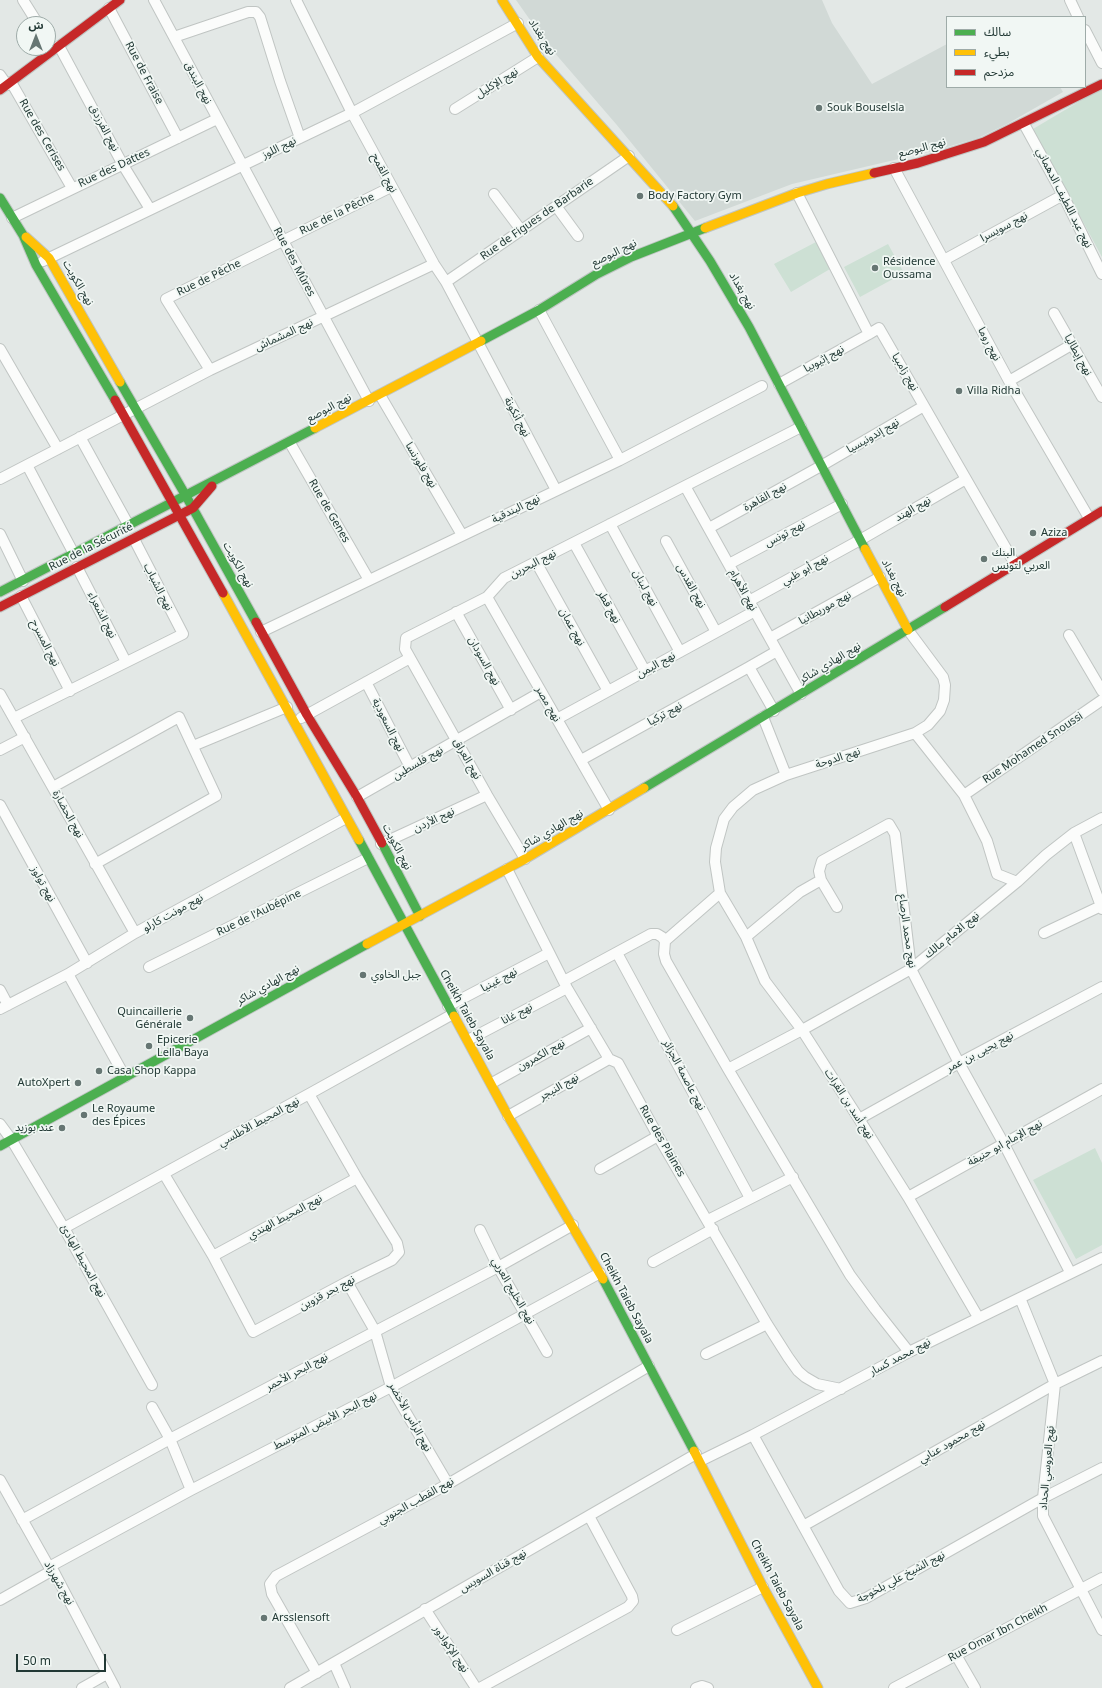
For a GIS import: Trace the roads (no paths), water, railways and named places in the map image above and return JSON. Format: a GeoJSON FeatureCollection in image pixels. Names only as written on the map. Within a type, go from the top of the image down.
{"type":"FeatureCollection","features":[{"type":"Feature","properties":{"kind":"street"},"geometry":{"type":"LineString","coordinates":[[23,0],[33,16]]}},
{"type":"Feature","properties":{"kind":"street"},"geometry":{"type":"LineString","coordinates":[[56,49],[120,0]]}},
{"type":"Feature","properties":{"kind":"street","name":"نهج البندق"},"geometry":{"type":"LineString","coordinates":[[154,0],[242,166]]}},
{"type":"Feature","properties":{"kind":"street","name":"نهج القمح"},"geometry":{"type":"LineString","coordinates":[[296,0],[352,113],[391,187],[434,264],[446,282],[478,344]]}},
{"type":"Feature","properties":{"kind":"street","name":"نهج بغداد"},"geometry":{"type":"LineString","coordinates":[[502,0],[518,23],[538,57],[670,202],[691,233],[727,289],[908,630]]}},
{"type":"Feature","properties":{"kind":"street"},"geometry":{"type":"LineString","coordinates":[[1070,0],[1078,16]]}},
{"type":"Feature","properties":{"kind":"street","name":"Rue de Fraise"},"geometry":{"type":"LineString","coordinates":[[109,8],[178,138]]}},
{"type":"Feature","properties":{"kind":"street"},"geometry":{"type":"LineString","coordinates":[[174,37],[248,12],[256,12],[260,17],[300,138]]}},
{"type":"Feature","properties":{"kind":"street","name":"نهج اللوز"},"geometry":{"type":"LineString","coordinates":[[36,265],[352,113],[518,23]]}},
{"type":"Feature","properties":{"kind":"street"},"geometry":{"type":"LineString","coordinates":[[1086,32],[1102,63]]}},
{"type":"Feature","properties":{"kind":"street","name":"نهج الفرزدق"},"geometry":{"type":"LineString","coordinates":[[56,49],[150,209]]}},
{"type":"Feature","properties":{"kind":"street"},"geometry":{"type":"LineString","coordinates":[[6,86],[47,56]]}},
{"type":"Feature","properties":{"kind":"street","name":"نهج الإكليل"},"geometry":{"type":"LineString","coordinates":[[455,109],[538,57]]}},
{"type":"Feature","properties":{"kind":"street","name":"Rue des Cerises"},"geometry":{"type":"LineString","coordinates":[[0,75],[72,188]]}},
{"type":"Feature","properties":{"kind":"street","name":"نهج البوصع"},"geometry":{"type":"LineString","coordinates":[[186,496],[478,344],[540,310],[597,274],[631,257],[797,193],[918,163],[984,142],[1024,124],[1102,84]]}},
{"type":"Feature","properties":{"kind":"street","name":"Rue des Dattes"},"geometry":{"type":"LineString","coordinates":[[12,218],[217,119]]}},
{"type":"Feature","properties":{"kind":"street","name":"نهج عبد اللطيف الدهماني"},"geometry":{"type":"LineString","coordinates":[[1024,124],[1064,195],[1102,274]]}},
{"type":"Feature","properties":{"kind":"street","name":"Rue de Figues de Barbarie"},"geometry":{"type":"LineString","coordinates":[[446,282],[629,156]]}},
{"type":"Feature","properties":{"kind":"street","name":"Rue des Mûres"},"geometry":{"type":"LineString","coordinates":[[242,166],[369,401]]}},
{"type":"Feature","properties":{"kind":"street","name":"نهج روما"},"geometry":{"type":"LineString","coordinates":[[894,168],[1009,382],[1089,518]]}},
{"type":"Feature","properties":{"kind":"street","name":"Rue de la Pêche"},"geometry":{"type":"LineString","coordinates":[[283,241],[391,187]]}},
{"type":"Feature","properties":{"kind":"street"},"geometry":{"type":"LineString","coordinates":[[797,193],[869,334]]}},
{"type":"Feature","properties":{"kind":"street"},"geometry":{"type":"LineString","coordinates":[[494,194],[521,230]]}},
{"type":"Feature","properties":{"kind":"street","name":"نهج سويسرا"},"geometry":{"type":"LineString","coordinates":[[944,260],[1064,195]]}},
{"type":"Feature","properties":{"kind":"street","name":"نهج الكويت"},"geometry":{"type":"LineString","coordinates":[[0,198],[23,235],[36,265],[123,414],[295,721],[403,924]]}},
{"type":"Feature","properties":{"kind":"street"},"geometry":{"type":"LineString","coordinates":[[556,206],[578,236]]}},
{"type":"Feature","properties":{"kind":"street","name":"نهج الكويت"},"geometry":{"type":"LineString","coordinates":[[23,235],[49,258],[193,508],[307,715],[357,797],[420,916]]}},
{"type":"Feature","properties":{"kind":"street","name":"Rue de Pêche"},"geometry":{"type":"LineString","coordinates":[[210,370],[166,299],[283,241]]}},
{"type":"Feature","properties":{"kind":"street","name":"نهج المشماش"},"geometry":{"type":"LineString","coordinates":[[0,479],[210,370],[434,264]]}},
{"type":"Feature","properties":{"kind":"street"},"geometry":{"type":"LineString","coordinates":[[540,310],[620,460]]}},
{"type":"Feature","properties":{"kind":"street","name":"نهج إيطاليا"},"geometry":{"type":"LineString","coordinates":[[1054,313],[1102,397]]}},
{"type":"Feature","properties":{"kind":"street","name":"نهج زامبيا"},"geometry":{"type":"LineString","coordinates":[[869,334],[879,328],[1015,564]]}},
{"type":"Feature","properties":{"kind":"street","name":"نهج إثيوبيا"},"geometry":{"type":"LineString","coordinates":[[778,384],[869,334]]}},
{"type":"Feature","properties":{"kind":"street","name":"نهج أنكونة"},"geometry":{"type":"LineString","coordinates":[[478,344],[556,490]]}},
{"type":"Feature","properties":{"kind":"street"},"geometry":{"type":"LineString","coordinates":[[1009,382],[1073,344]]}},
{"type":"Feature","properties":{"kind":"street"},"geometry":{"type":"LineString","coordinates":[[0,349],[58,449]]}},
{"type":"Feature","properties":{"kind":"street","name":"نهج البندقية"},"geometry":{"type":"LineString","coordinates":[[261,632],[620,460],[762,386]]}},
{"type":"Feature","properties":{"kind":"street","name":"نهج فلورنسا"},"geometry":{"type":"LineString","coordinates":[[380,395],[462,535]]}},
{"type":"Feature","properties":{"kind":"street","name":"نهج إندونيسيا"},"geometry":{"type":"LineString","coordinates":[[821,466],[924,406]]}},
{"type":"Feature","properties":{"kind":"street","name":"نهج البحرين"},"geometry":{"type":"LineString","coordinates":[[410,658],[405,649],[406,638],[487,597],[504,578],[801,428]]}},
{"type":"Feature","properties":{"kind":"street"},"geometry":{"type":"LineString","coordinates":[[80,437],[129,526]]}},
{"type":"Feature","properties":{"kind":"street","name":"Rue de Genes"},"geometry":{"type":"LineString","coordinates":[[290,443],[368,580]]}},
{"type":"Feature","properties":{"kind":"street"},"geometry":{"type":"LineString","coordinates":[[26,465],[74,554]]}},
{"type":"Feature","properties":{"kind":"street","name":"نهج القاهرة"},"geometry":{"type":"LineString","coordinates":[[709,528],[821,466]]}},
{"type":"Feature","properties":{"kind":"street","name":"نهج الهند"},"geometry":{"type":"LineString","coordinates":[[860,540],[966,479]]}},
{"type":"Feature","properties":{"kind":"street"},"geometry":{"type":"LineString","coordinates":[[193,508],[216,481]]}},
{"type":"Feature","properties":{"kind":"street","name":"نهج الأهرام"},"geometry":{"type":"LineString","coordinates":[[685,486],[801,694]]}},
{"type":"Feature","properties":{"kind":"street","name":"Rue de la Sécurité"},"geometry":{"type":"LineString","coordinates":[[0,592],[186,496]]}},
{"type":"Feature","properties":{"kind":"street","name":"نهج تونس"},"geometry":{"type":"LineString","coordinates":[[729,564],[842,504]]}},
{"type":"Feature","properties":{"kind":"street","name":"Rue de la Sécurité"},"geometry":{"type":"LineString","coordinates":[[0,607],[193,508]]}},
{"type":"Feature","properties":{"kind":"street","name":"نهج الهادي شاكر"},"geometry":{"type":"LineString","coordinates":[[0,1146],[403,924],[525,859],[763,718],[1102,511]]}},
{"type":"Feature","properties":{"kind":"street","name":"نهج لبنان"},"geometry":{"type":"LineString","coordinates":[[610,524],[680,652]]}},
{"type":"Feature","properties":{"kind":"street"},"geometry":{"type":"LineString","coordinates":[[0,534],[23,580]]}},
{"type":"Feature","properties":{"kind":"street","name":"نهج الشباب"},"geometry":{"type":"LineString","coordinates":[[126,662],[183,634],[134,539]]}},
{"type":"Feature","properties":{"kind":"street","name":"نهج أبو ظبي"},"geometry":{"type":"LineString","coordinates":[[749,601],[860,540]]}},
{"type":"Feature","properties":{"kind":"street","name":"نهج القدس"},"geometry":{"type":"LineString","coordinates":[[666,541],[716,632]]}},
{"type":"Feature","properties":{"kind":"street","name":"نهج قطر"},"geometry":{"type":"LineString","coordinates":[[574,543],[645,671]]}},
{"type":"Feature","properties":{"kind":"street","name":"نهج عمان"},"geometry":{"type":"LineString","coordinates":[[536,562],[608,691]]}},
{"type":"Feature","properties":{"kind":"street","name":"نهج الشعراء"},"geometry":{"type":"LineString","coordinates":[[77,567],[126,662]]}},
{"type":"Feature","properties":{"kind":"street","name":"نهج موريطانيا"},"geometry":{"type":"LineString","coordinates":[[770,638],[880,577]]}},
{"type":"Feature","properties":{"kind":"street","name":"نهج المسرح"},"geometry":{"type":"LineString","coordinates":[[21,596],[70,691]]}},
{"type":"Feature","properties":{"kind":"street","name":"نهج مصر"},"geometry":{"type":"LineString","coordinates":[[487,597],[609,810]]}},
{"type":"Feature","properties":{"kind":"street","name":"نهج اليمن"},"geometry":{"type":"LineString","coordinates":[[557,719],[755,611]]}},
{"type":"Feature","properties":{"kind":"street","name":"نهج السودان"},"geometry":{"type":"LineString","coordinates":[[456,612],[511,710]]}},
{"type":"Feature","properties":{"kind":"street","name":"نهج الدوحة"},"geometry":{"type":"LineString","coordinates":[[720,893],[715,862],[724,819],[733,807],[753,790],[786,775],[915,733],[928,725],[940,711],[944,700],[945,685],[943,678],[908,630]]}},
{"type":"Feature","properties":{"kind":"street"},"geometry":{"type":"LineString","coordinates":[[1069,636],[1102,691]]}},
{"type":"Feature","properties":{"kind":"street"},"geometry":{"type":"LineString","coordinates":[[774,711],[749,667],[777,651]]}},
{"type":"Feature","properties":{"kind":"street"},"geometry":{"type":"LineString","coordinates":[[295,721],[410,658]]}},
{"type":"Feature","properties":{"kind":"street","name":"نهج العراق"},"geometry":{"type":"LineString","coordinates":[[410,658],[456,741],[525,859]]}},
{"type":"Feature","properties":{"kind":"street"},"geometry":{"type":"LineString","coordinates":[[14,718],[126,662]]}},
{"type":"Feature","properties":{"kind":"street","name":"نهج تركيا"},"geometry":{"type":"LineString","coordinates":[[581,760],[749,667]]}},
{"type":"Feature","properties":{"kind":"street","name":"نهج السعودية"},"geometry":{"type":"LineString","coordinates":[[366,682],[410,767]]}},
{"type":"Feature","properties":{"kind":"street","name":"نهج فلسطين"},"geometry":{"type":"LineString","coordinates":[[357,797],[541,692]]}},
{"type":"Feature","properties":{"kind":"street","name":"نهج الحضارة"},"geometry":{"type":"LineString","coordinates":[[0,696],[25,737],[135,933]]}},
{"type":"Feature","properties":{"kind":"street","name":"Rue Mohamed Snoussi"},"geometry":{"type":"LineString","coordinates":[[964,795],[1102,700]]}},
{"type":"Feature","properties":{"kind":"street"},"geometry":{"type":"LineString","coordinates":[[193,746],[287,707]]}},
{"type":"Feature","properties":{"kind":"street"},"geometry":{"type":"LineString","coordinates":[[53,787],[179,717],[216,796],[95,864]]}},
{"type":"Feature","properties":{"kind":"street"},"geometry":{"type":"LineString","coordinates":[[763,718],[786,775]]}},
{"type":"Feature","properties":{"kind":"street"},"geometry":{"type":"LineString","coordinates":[[915,733],[964,795],[987,841],[997,874],[1017,882]]}},
{"type":"Feature","properties":{"kind":"street"},"geometry":{"type":"LineString","coordinates":[[0,750],[25,737]]}},
{"type":"Feature","properties":{"kind":"street","name":"نهج الأردن"},"geometry":{"type":"LineString","coordinates":[[381,844],[487,795]]}},
{"type":"Feature","properties":{"kind":"street","name":"نهج تولوز"},"geometry":{"type":"LineString","coordinates":[[0,805],[87,963]]}},
{"type":"Feature","properties":{"kind":"street","name":"نهج مونت كارلو"},"geometry":{"type":"LineString","coordinates":[[4,1007],[68,974],[135,933],[346,818]]}},
{"type":"Feature","properties":{"kind":"street","name":"نهج الامام مالك"},"geometry":{"type":"LineString","coordinates":[[728,1069],[802,1030],[911,969],[1017,882],[1046,855],[1074,833],[1102,818]]}},
{"type":"Feature","properties":{"kind":"street","name":"نهج محمد الرصاع"},"geometry":{"type":"LineString","coordinates":[[821,880],[819,871],[822,861],[889,824],[895,834],[911,969],[1070,1272]]}},
{"type":"Feature","properties":{"kind":"street"},"geometry":{"type":"LineString","coordinates":[[1044,933],[1101,908],[1074,833]]}},
{"type":"Feature","properties":{"kind":"street","name":"Rue de l'Aubépine"},"geometry":{"type":"LineString","coordinates":[[149,968],[368,858]]}},
{"type":"Feature","properties":{"kind":"street","name":"Rue des Plaines"},"geometry":{"type":"LineString","coordinates":[[507,869],[565,985],[609,1059],[618,1063],[658,1136],[710,1224],[766,1324],[798,1371],[817,1384],[841,1389]]}},
{"type":"Feature","properties":{"kind":"street"},"geometry":{"type":"LineString","coordinates":[[746,937],[800,892],[821,880],[837,907]]}},
{"type":"Feature","properties":{"kind":"street"},"geometry":{"type":"LineString","coordinates":[[720,893],[665,941],[664,954],[666,960],[728,1069],[850,1275],[909,1352]]}},
{"type":"Feature","properties":{"kind":"street","name":"نهج أسد بن الفرات"},"geometry":{"type":"LineString","coordinates":[[720,893],[746,937],[765,981],[802,1030],[859,1119],[908,1197],[978,1317]]}},
{"type":"Feature","properties":{"kind":"street","name":"Cheikh Taieb Sayala"},"geometry":{"type":"LineString","coordinates":[[403,924],[492,1083],[508,1116],[600,1273],[818,1688]]}},
{"type":"Feature","properties":{"kind":"street","name":"نهج غانا"},"geometry":{"type":"LineString","coordinates":[[468,1040],[651,934],[656,934],[662,937],[665,941]]}},
{"type":"Feature","properties":{"kind":"street","name":"نهج غينيا"},"geometry":{"type":"LineString","coordinates":[[450,1010],[549,953]]}},
{"type":"Feature","properties":{"kind":"street","name":"نهج عاصمة الجزائر"},"geometry":{"type":"LineString","coordinates":[[617,953],[750,1198]]}},
{"type":"Feature","properties":{"kind":"street"},"geometry":{"type":"LineString","coordinates":[[68,974],[125,1077]]}},
{"type":"Feature","properties":{"kind":"street","name":"نهج يحيى بن عمر"},"geometry":{"type":"LineString","coordinates":[[859,1119],[959,1063],[1102,987]]}},
{"type":"Feature","properties":{"kind":"street"},"geometry":{"type":"LineString","coordinates":[[0,990],[4,1007]]}},
{"type":"Feature","properties":{"kind":"street","name":"نهج المحيط الأطلسي"},"geometry":{"type":"LineString","coordinates":[[64,1228],[309,1094],[450,1010]]}},
{"type":"Feature","properties":{"kind":"street","name":"نهج الكمرون"},"geometry":{"type":"LineString","coordinates":[[492,1083],[591,1028]]}},
{"type":"Feature","properties":{"kind":"street","name":"نهج النيجر"},"geometry":{"type":"LineString","coordinates":[[508,1116],[609,1059]]}},
{"type":"Feature","properties":{"kind":"street","name":"نهج الإمام ابو حنيفة"},"geometry":{"type":"LineString","coordinates":[[908,1197],[1102,1089]]}},
{"type":"Feature","properties":{"kind":"street","name":"نهج بحر قزوين"},"geometry":{"type":"LineString","coordinates":[[164,1174],[213,1256],[253,1332],[392,1260],[399,1252],[397,1243],[357,1178],[309,1094]]}},
{"type":"Feature","properties":{"kind":"street","name":"نهج المحيط الهادئ"},"geometry":{"type":"LineString","coordinates":[[0,1124],[12,1139],[64,1228],[152,1385]]}},
{"type":"Feature","properties":{"kind":"street"},"geometry":{"type":"LineString","coordinates":[[600,1169],[658,1136]]}},
{"type":"Feature","properties":{"kind":"street","name":"نهج المحيط الهندي"},"geometry":{"type":"LineString","coordinates":[[213,1256],[357,1178]]}},
{"type":"Feature","properties":{"kind":"street"},"geometry":{"type":"LineString","coordinates":[[653,1262],[750,1198],[793,1178]]}},
{"type":"Feature","properties":{"kind":"street","name":"نهج البحر الأحمر"},"geometry":{"type":"LineString","coordinates":[[22,1520],[375,1331],[498,1267],[573,1225]]}},
{"type":"Feature","properties":{"kind":"street","name":"نهج الخليج العربي"},"geometry":{"type":"LineString","coordinates":[[480,1230],[498,1267],[547,1352]]}},
{"type":"Feature","properties":{"kind":"street","name":"نهج محمد كسار"},"geometry":{"type":"LineString","coordinates":[[698,1458],[753,1436],[909,1352],[1070,1272],[1102,1258]]}},
{"type":"Feature","properties":{"kind":"street","name":"نهج البحر الأبيض المتوسط"},"geometry":{"type":"LineString","coordinates":[[0,1600],[51,1568],[191,1490],[391,1387],[600,1273]]}},
{"type":"Feature","properties":{"kind":"street","name":"نهج الرأس الأخضر"},"geometry":{"type":"LineString","coordinates":[[347,1282],[375,1331],[391,1387],[448,1484]]}},
{"type":"Feature","properties":{"kind":"street","name":"نهج العروسي الحداد"},"geometry":{"type":"LineString","coordinates":[[1020,1298],[1055,1384],[1043,1516],[1102,1630]]}},
{"type":"Feature","properties":{"kind":"street"},"geometry":{"type":"LineString","coordinates":[[706,1354],[766,1324]]}},
{"type":"Feature","properties":{"kind":"street","name":"نهج محمود عنابي"},"geometry":{"type":"LineString","coordinates":[[803,1526],[1055,1384],[1102,1361]]}},
{"type":"Feature","properties":{"kind":"street","name":"نهج القطب الجنوبي"},"geometry":{"type":"LineString","coordinates":[[317,1673],[272,1594],[270,1584],[276,1576],[448,1484],[650,1366]]}},
{"type":"Feature","properties":{"kind":"street"},"geometry":{"type":"LineString","coordinates":[[152,1407],[170,1440],[191,1490]]}},
{"type":"Feature","properties":{"kind":"street","name":"نهج الشيخ علي بلخوجة"},"geometry":{"type":"LineString","coordinates":[[753,1436],[839,1591],[845,1600],[850,1603],[866,1598],[1044,1498],[1102,1468]]}},
{"type":"Feature","properties":{"kind":"street","name":"نهج قناة السويس"},"geometry":{"type":"LineString","coordinates":[[290,1688],[589,1516],[698,1458]]}},
{"type":"Feature","properties":{"kind":"street","name":"نهج شهرزاد"},"geometry":{"type":"LineString","coordinates":[[0,1480],[4,1498],[22,1520],[51,1568],[115,1688]]}},
{"type":"Feature","properties":{"kind":"street"},"geometry":{"type":"LineString","coordinates":[[480,1688],[628,1607],[633,1601],[632,1596],[589,1516]]}},
{"type":"Feature","properties":{"kind":"street","name":"Rue Omar Ibn Cheikh"},"geometry":{"type":"LineString","coordinates":[[894,1688],[1102,1578]]}},
{"type":"Feature","properties":{"kind":"street"},"geometry":{"type":"LineString","coordinates":[[677,1630],[764,1587]]}},
{"type":"Feature","properties":{"kind":"street","name":"نهج الإكوادور"},"geometry":{"type":"LineString","coordinates":[[425,1609],[476,1688]]}},
{"type":"Feature","properties":{"kind":"street"},"geometry":{"type":"LineString","coordinates":[[956,1655],[975,1688]]}},
{"type":"Feature","properties":{"kind":"street"},"geometry":{"type":"LineString","coordinates":[[334,1663],[345,1688]]}},
{"type":"Feature","properties":{"kind":"street"},"geometry":{"type":"LineString","coordinates":[[82,1688],[107,1674]]}},
{"type":"Feature","properties":{"kind":"street"},"geometry":{"type":"LineString","coordinates":[[696,1688],[702,1686],[708,1688]]}},
{"type":"Feature","properties":{"kind":"place","name":"Souk Bouselsla"},"geometry":{"type":"Point","coordinates":[819,108]}},
{"type":"Feature","properties":{"kind":"place","name":"Body Factory Gym"},"geometry":{"type":"Point","coordinates":[640,196]}},
{"type":"Feature","properties":{"kind":"place","name":"Résidence Oussama"},"geometry":{"type":"Point","coordinates":[875,268]}},
{"type":"Feature","properties":{"kind":"place","name":"Villa Ridha"},"geometry":{"type":"Point","coordinates":[959,391]}},
{"type":"Feature","properties":{"kind":"place","name":"Aziza"},"geometry":{"type":"Point","coordinates":[1033,533]}},
{"type":"Feature","properties":{"kind":"place","name":"البنك العربي لتونس"},"geometry":{"type":"Point","coordinates":[984,559]}},
{"type":"Feature","properties":{"kind":"place","name":"جبل الخاوي"},"geometry":{"type":"Point","coordinates":[363,975]}},
{"type":"Feature","properties":{"kind":"place","name":"Quincaillerie Générale"},"geometry":{"type":"Point","coordinates":[190,1018]}},
{"type":"Feature","properties":{"kind":"place","name":"Epicerie Lella Baya"},"geometry":{"type":"Point","coordinates":[149,1046]}},
{"type":"Feature","properties":{"kind":"place","name":"Casa Shop Kappa"},"geometry":{"type":"Point","coordinates":[99,1071]}},
{"type":"Feature","properties":{"kind":"place","name":"AutoXpert"},"geometry":{"type":"Point","coordinates":[78,1083]}},
{"type":"Feature","properties":{"kind":"place","name":"Le Royaume des Épices"},"geometry":{"type":"Point","coordinates":[84,1115]}},
{"type":"Feature","properties":{"kind":"place","name":"عند بوزيد"},"geometry":{"type":"Point","coordinates":[62,1128]}},
{"type":"Feature","properties":{"kind":"place","name":"Arsslensoft"},"geometry":{"type":"Point","coordinates":[264,1618]}}]}
